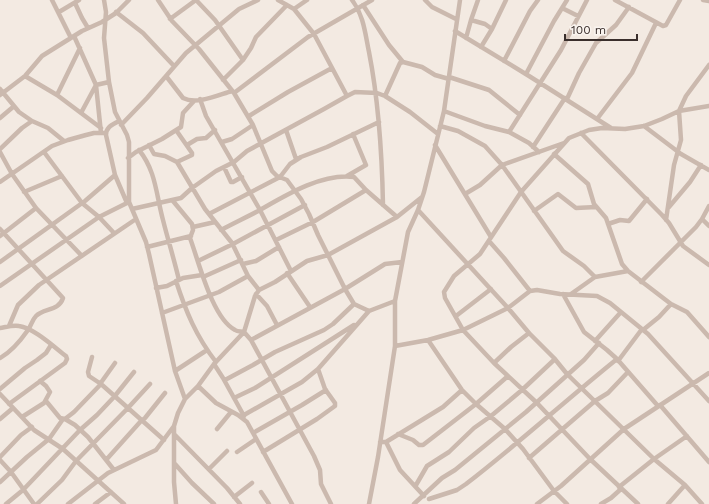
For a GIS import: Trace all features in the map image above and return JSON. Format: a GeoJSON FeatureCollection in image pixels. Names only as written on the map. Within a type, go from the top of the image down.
{"type":"FeatureCollection","features":[{"type":"Feature","properties":{"kind":"street"},"geometry":{"type":"LineString","coordinates":[[52,0],[80,48],[96,85],[103,131],[115,175],[132,209],[147,247],[175,371],[185,399]]}},
{"type":"Feature","properties":{"kind":"street"},"geometry":{"type":"LineString","coordinates":[[104,0],[106,20],[104,38],[115,112],[129,142],[128,203]]}},
{"type":"Feature","properties":{"kind":"street"},"geometry":{"type":"LineString","coordinates":[[64,141],[48,128],[25,117],[13,107],[1,92],[26,76],[42,56],[88,28],[106,20],[130,0]]}},
{"type":"Feature","properties":{"kind":"street"},"geometry":{"type":"LineString","coordinates":[[158,0],[170,19],[195,45],[233,92],[249,116],[261,142],[272,172],[275,175],[287,180],[295,190],[305,205],[328,255],[354,304],[369,311]]}},
{"type":"Feature","properties":{"kind":"street"},"geometry":{"type":"LineString","coordinates":[[170,19],[196,0],[219,26],[243,60]]}},
{"type":"Feature","properties":{"kind":"street"},"geometry":{"type":"LineString","coordinates":[[0,182],[52,146],[64,141],[103,131],[120,123],[195,45],[239,9],[258,0]]}},
{"type":"Feature","properties":{"kind":"street"},"geometry":{"type":"LineString","coordinates":[[278,0],[294,9],[314,34],[347,96]]}},
{"type":"Feature","properties":{"kind":"street"},"geometry":{"type":"LineString","coordinates":[[294,9],[307,0]]}},
{"type":"Feature","properties":{"kind":"street"},"geometry":{"type":"LineString","coordinates":[[352,0],[360,6],[403,62],[422,67],[434,74],[489,90],[520,115]]}},
{"type":"Feature","properties":{"kind":"street"},"geometry":{"type":"LineString","coordinates":[[128,158],[132,154],[176,130],[182,125],[183,113],[194,101],[233,92],[314,34],[372,0]]}},
{"type":"Feature","properties":{"kind":"street"},"geometry":{"type":"LineString","coordinates":[[424,0],[432,7],[456,19]]}},
{"type":"Feature","properties":{"kind":"street"},"geometry":{"type":"LineString","coordinates":[[369,504],[395,346],[395,301],[402,262],[408,232],[422,197],[444,111],[454,31],[460,0]]}},
{"type":"Feature","properties":{"kind":"street"},"geometry":{"type":"LineString","coordinates":[[466,38],[478,0]]}},
{"type":"Feature","properties":{"kind":"street"},"geometry":{"type":"LineString","coordinates":[[481,47],[492,29],[506,0]]}},
{"type":"Feature","properties":{"kind":"street"},"geometry":{"type":"LineString","coordinates":[[504,61],[530,10],[538,0]]}},
{"type":"Feature","properties":{"kind":"street"},"geometry":{"type":"LineString","coordinates":[[526,74],[567,0]]}},
{"type":"Feature","properties":{"kind":"street"},"geometry":{"type":"LineString","coordinates":[[509,132],[561,50],[587,0]]}},
{"type":"Feature","properties":{"kind":"street"},"geometry":{"type":"LineString","coordinates":[[615,0],[663,26],[666,25],[680,0]]}},
{"type":"Feature","properties":{"kind":"street"},"geometry":{"type":"LineString","coordinates":[[703,0],[709,0]]}},
{"type":"Feature","properties":{"kind":"street"},"geometry":{"type":"LineString","coordinates":[[59,12],[77,1],[82,18],[88,28]]}},
{"type":"Feature","properties":{"kind":"street"},"geometry":{"type":"LineString","coordinates":[[223,80],[243,60],[256,37],[287,5]]}},
{"type":"Feature","properties":{"kind":"street"},"geometry":{"type":"LineString","coordinates":[[360,6],[377,93],[382,159],[382,205]]}},
{"type":"Feature","properties":{"kind":"street"},"geometry":{"type":"LineString","coordinates":[[533,147],[566,99],[596,44],[616,25],[629,7]]}},
{"type":"Feature","properties":{"kind":"street"},"geometry":{"type":"LineString","coordinates":[[562,8],[578,16]]}},
{"type":"Feature","properties":{"kind":"street"},"geometry":{"type":"LineString","coordinates":[[116,12],[143,33],[174,66]]}},
{"type":"Feature","properties":{"kind":"street"},"geometry":{"type":"LineString","coordinates":[[471,20],[484,24],[492,29]]}},
{"type":"Feature","properties":{"kind":"street"},"geometry":{"type":"LineString","coordinates":[[597,119],[632,73],[656,23]]}},
{"type":"Feature","properties":{"kind":"street"},"geometry":{"type":"LineString","coordinates":[[454,31],[614,129]]}},
{"type":"Feature","properties":{"kind":"street"},"geometry":{"type":"LineString","coordinates":[[57,95],[80,48]]}},
{"type":"Feature","properties":{"kind":"street"},"geometry":{"type":"LineString","coordinates":[[385,96],[400,63],[403,62]]}},
{"type":"Feature","properties":{"kind":"street"},"geometry":{"type":"LineString","coordinates":[[666,220],[674,165],[679,152],[681,136],[679,111],[686,96],[709,65]]}},
{"type":"Feature","properties":{"kind":"street"},"geometry":{"type":"LineString","coordinates":[[249,116],[288,92],[332,68]]}},
{"type":"Feature","properties":{"kind":"street"},"geometry":{"type":"LineString","coordinates":[[26,76],[57,95],[82,113],[103,131]]}},
{"type":"Feature","properties":{"kind":"street"},"geometry":{"type":"LineString","coordinates":[[166,76],[183,98],[194,101]]}},
{"type":"Feature","properties":{"kind":"street"},"geometry":{"type":"LineString","coordinates":[[96,85],[110,82]]}},
{"type":"Feature","properties":{"kind":"street"},"geometry":{"type":"LineString","coordinates":[[82,113],[96,85]]}},
{"type":"Feature","properties":{"kind":"street"},"geometry":{"type":"LineString","coordinates":[[132,209],[181,198],[216,171],[234,162],[261,142],[355,92],[377,93],[385,96],[410,112],[438,134]]}},
{"type":"Feature","properties":{"kind":"street"},"geometry":{"type":"LineString","coordinates":[[200,99],[206,116],[251,193],[276,240],[289,272],[310,308]]}},
{"type":"Feature","properties":{"kind":"street"},"geometry":{"type":"LineString","coordinates":[[638,504],[590,459],[549,415],[494,363],[463,330],[445,298],[444,292],[454,276],[480,254],[521,192],[569,138],[589,130],[602,128],[625,129],[644,126],[662,120],[679,111],[709,106]]}},
{"type":"Feature","properties":{"kind":"street"},"geometry":{"type":"LineString","coordinates":[[0,118],[13,107]]}},
{"type":"Feature","properties":{"kind":"street"},"geometry":{"type":"LineString","coordinates":[[444,111],[485,126],[509,132],[530,143],[538,152]]}},
{"type":"Feature","properties":{"kind":"street"},"geometry":{"type":"LineString","coordinates":[[0,149],[22,128],[32,121]]}},
{"type":"Feature","properties":{"kind":"street"},"geometry":{"type":"LineString","coordinates":[[209,214],[280,177],[290,164],[296,160],[379,122]]}},
{"type":"Feature","properties":{"kind":"street"},"geometry":{"type":"LineString","coordinates":[[222,142],[232,140],[253,125]]}},
{"type":"Feature","properties":{"kind":"street"},"geometry":{"type":"LineString","coordinates":[[440,126],[458,131],[485,146],[502,165],[563,250],[584,266],[595,277]]}},
{"type":"Feature","properties":{"kind":"street"},"geometry":{"type":"LineString","coordinates":[[644,126],[679,152],[708,169]]}},
{"type":"Feature","properties":{"kind":"street"},"geometry":{"type":"LineString","coordinates":[[176,130],[192,154],[177,162]]}},
{"type":"Feature","properties":{"kind":"street"},"geometry":{"type":"LineString","coordinates":[[187,145],[197,139],[206,138],[215,130]]}},
{"type":"Feature","properties":{"kind":"street"},"geometry":{"type":"LineString","coordinates":[[286,130],[296,160]]}},
{"type":"Feature","properties":{"kind":"street"},"geometry":{"type":"LineString","coordinates":[[581,133],[647,199],[666,220],[681,243],[709,265]]}},
{"type":"Feature","properties":{"kind":"street"},"geometry":{"type":"LineString","coordinates":[[346,177],[366,165],[353,134]]}},
{"type":"Feature","properties":{"kind":"street"},"geometry":{"type":"LineString","coordinates":[[465,194],[480,185],[502,165],[564,143]]}},
{"type":"Feature","properties":{"kind":"street"},"geometry":{"type":"LineString","coordinates":[[149,145],[154,154],[165,156],[177,162],[209,214],[233,244],[248,276],[277,325]]}},
{"type":"Feature","properties":{"kind":"street"},"geometry":{"type":"LineString","coordinates":[[435,145],[490,239],[530,291]]}},
{"type":"Feature","properties":{"kind":"street"},"geometry":{"type":"LineString","coordinates":[[139,150],[151,168],[174,258],[184,306],[197,334],[225,380],[292,504]]}},
{"type":"Feature","properties":{"kind":"street"},"geometry":{"type":"LineString","coordinates":[[0,152],[12,174],[36,208],[82,256]]}},
{"type":"Feature","properties":{"kind":"street"},"geometry":{"type":"LineString","coordinates":[[44,152],[82,203],[99,217],[114,233]]}},
{"type":"Feature","properties":{"kind":"street"},"geometry":{"type":"LineString","coordinates":[[554,154],[588,184],[596,207],[606,218],[622,264],[641,282],[671,304],[690,315],[709,337]]}},
{"type":"Feature","properties":{"kind":"street"},"geometry":{"type":"LineString","coordinates":[[669,207],[690,182],[701,165]]}},
{"type":"Feature","properties":{"kind":"street"},"geometry":{"type":"LineString","coordinates":[[224,167],[231,182],[242,177]]}},
{"type":"Feature","properties":{"kind":"street"},"geometry":{"type":"LineString","coordinates":[[0,262],[53,225],[115,175]]}},
{"type":"Feature","properties":{"kind":"street"},"geometry":{"type":"LineString","coordinates":[[24,192],[62,176]]}},
{"type":"Feature","properties":{"kind":"street"},"geometry":{"type":"LineString","coordinates":[[221,230],[295,190],[322,181],[346,177],[354,177],[382,205],[397,217]]}},
{"type":"Feature","properties":{"kind":"street"},"geometry":{"type":"LineString","coordinates":[[276,240],[312,222],[366,190]]}},
{"type":"Feature","properties":{"kind":"street"},"geometry":{"type":"LineString","coordinates":[[534,211],[558,194],[576,208],[596,207]]}},
{"type":"Feature","properties":{"kind":"street"},"geometry":{"type":"LineString","coordinates":[[68,504],[114,470],[156,450],[174,426],[185,399],[198,386],[215,363],[244,332],[257,292],[307,261],[328,255],[397,217],[422,197]]}},
{"type":"Feature","properties":{"kind":"street"},"geometry":{"type":"LineString","coordinates":[[608,224],[620,220],[629,221],[647,199]]}},
{"type":"Feature","properties":{"kind":"street"},"geometry":{"type":"LineString","coordinates":[[173,201],[189,219],[193,227],[191,236],[198,261],[210,295],[219,313],[224,320],[237,331],[244,332],[251,340],[317,463],[321,484],[331,504]]}},
{"type":"Feature","properties":{"kind":"street"},"geometry":{"type":"LineString","coordinates":[[0,286],[99,217],[128,203]]}},
{"type":"Feature","properties":{"kind":"street"},"geometry":{"type":"LineString","coordinates":[[198,261],[268,226],[305,205]]}},
{"type":"Feature","properties":{"kind":"street"},"geometry":{"type":"LineString","coordinates":[[641,282],[681,243],[702,219],[709,206]]}},
{"type":"Feature","properties":{"kind":"street"},"geometry":{"type":"LineString","coordinates":[[2,234],[36,208]]}},
{"type":"Feature","properties":{"kind":"street"},"geometry":{"type":"LineString","coordinates":[[418,210],[491,289],[529,333],[555,359],[567,374],[654,459],[685,485],[702,504]]}},
{"type":"Feature","properties":{"kind":"street"},"geometry":{"type":"LineString","coordinates":[[9,326],[15,310],[39,285],[136,219]]}},
{"type":"Feature","properties":{"kind":"street"},"geometry":{"type":"LineString","coordinates":[[702,219],[709,226]]}},
{"type":"Feature","properties":{"kind":"street"},"geometry":{"type":"LineString","coordinates":[[193,227],[215,222]]}},
{"type":"Feature","properties":{"kind":"street"},"geometry":{"type":"LineString","coordinates":[[0,229],[2,234],[61,295],[63,300],[59,306],[43,311],[35,317],[28,329],[9,353],[0,358]]}},
{"type":"Feature","properties":{"kind":"street"},"geometry":{"type":"LineString","coordinates":[[147,247],[191,236]]}},
{"type":"Feature","properties":{"kind":"street"},"geometry":{"type":"LineString","coordinates":[[156,288],[178,281],[203,276],[242,262],[256,260],[279,247]]}},
{"type":"Feature","properties":{"kind":"street"},"geometry":{"type":"LineString","coordinates":[[251,340],[345,289],[385,264],[402,262]]}},
{"type":"Feature","properties":{"kind":"street"},"geometry":{"type":"LineString","coordinates":[[571,294],[595,277],[628,271]]}},
{"type":"Feature","properties":{"kind":"street"},"geometry":{"type":"LineString","coordinates":[[162,313],[224,290],[248,276]]}},
{"type":"Feature","properties":{"kind":"street"},"geometry":{"type":"LineString","coordinates":[[456,316],[491,289]]}},
{"type":"Feature","properties":{"kind":"street"},"geometry":{"type":"LineString","coordinates":[[395,346],[428,340],[463,330],[508,308],[530,291],[537,290],[563,294],[597,296],[610,303],[642,329],[709,401]]}},
{"type":"Feature","properties":{"kind":"street"},"geometry":{"type":"LineString","coordinates":[[563,294],[584,332],[618,360],[709,462]]}},
{"type":"Feature","properties":{"kind":"street"},"geometry":{"type":"LineString","coordinates":[[244,415],[298,385],[318,369],[369,311],[395,301]]}},
{"type":"Feature","properties":{"kind":"street"},"geometry":{"type":"LineString","coordinates":[[225,380],[281,349],[324,330],[333,324],[354,304]]}},
{"type":"Feature","properties":{"kind":"street"},"geometry":{"type":"LineString","coordinates":[[429,499],[457,490],[532,431],[581,388],[618,360],[642,329],[659,317],[671,304]]}},
{"type":"Feature","properties":{"kind":"street"},"geometry":{"type":"LineString","coordinates":[[414,504],[442,478],[455,470],[537,403],[584,360],[621,312]]}},
{"type":"Feature","properties":{"kind":"street"},"geometry":{"type":"LineString","coordinates":[[234,398],[255,388],[359,322]]}},
{"type":"Feature","properties":{"kind":"street"},"geometry":{"type":"LineString","coordinates":[[0,328],[17,325],[28,329],[66,356],[66,361],[9,404]]}},
{"type":"Feature","properties":{"kind":"street"},"geometry":{"type":"LineString","coordinates":[[494,363],[529,333]]}},
{"type":"Feature","properties":{"kind":"street"},"geometry":{"type":"LineString","coordinates":[[428,340],[462,390],[505,429],[566,504]]}},
{"type":"Feature","properties":{"kind":"street"},"geometry":{"type":"LineString","coordinates":[[0,389],[46,353],[51,345]]}},
{"type":"Feature","properties":{"kind":"street"},"geometry":{"type":"LineString","coordinates":[[175,371],[207,350]]}},
{"type":"Feature","properties":{"kind":"street"},"geometry":{"type":"LineString","coordinates":[[92,357],[88,374],[164,440]]}},
{"type":"Feature","properties":{"kind":"street"},"geometry":{"type":"LineString","coordinates":[[416,485],[427,466],[449,452],[474,428],[522,390],[555,359]]}},
{"type":"Feature","properties":{"kind":"street"},"geometry":{"type":"LineString","coordinates":[[0,482],[27,456],[49,439],[64,419],[74,412],[100,384],[115,363]]}},
{"type":"Feature","properties":{"kind":"street"},"geometry":{"type":"LineString","coordinates":[[263,452],[317,419],[335,406],[335,403],[326,390],[318,369]]}},
{"type":"Feature","properties":{"kind":"street"},"geometry":{"type":"LineString","coordinates":[[6,504],[23,490],[80,430],[97,415],[134,372]]}},
{"type":"Feature","properties":{"kind":"street"},"geometry":{"type":"LineString","coordinates":[[529,458],[595,401],[608,393],[628,372]]}},
{"type":"Feature","properties":{"kind":"street"},"geometry":{"type":"LineString","coordinates":[[538,504],[624,429],[709,373]]}},
{"type":"Feature","properties":{"kind":"street"},"geometry":{"type":"LineString","coordinates":[[398,434],[408,437],[421,446],[476,404],[508,376]]}},
{"type":"Feature","properties":{"kind":"street"},"geometry":{"type":"LineString","coordinates":[[22,417],[46,401],[50,392],[40,381]]}},
{"type":"Feature","properties":{"kind":"street"},"geometry":{"type":"LineString","coordinates":[[0,460],[36,504],[62,480],[76,461],[128,409],[150,384]]}},
{"type":"Feature","properties":{"kind":"street"},"geometry":{"type":"LineString","coordinates":[[198,386],[216,403],[247,422]]}},
{"type":"Feature","properties":{"kind":"street"},"geometry":{"type":"LineString","coordinates":[[253,433],[326,390]]}},
{"type":"Feature","properties":{"kind":"street"},"geometry":{"type":"LineString","coordinates":[[380,442],[386,442],[443,406],[462,390]]}},
{"type":"Feature","properties":{"kind":"street"},"geometry":{"type":"LineString","coordinates":[[106,460],[145,418],[165,393]]}},
{"type":"Feature","properties":{"kind":"street"},"geometry":{"type":"LineString","coordinates":[[0,394],[39,434],[63,449],[124,504]]}},
{"type":"Feature","properties":{"kind":"street"},"geometry":{"type":"LineString","coordinates":[[46,401],[55,413],[80,430],[94,444],[114,470]]}},
{"type":"Feature","properties":{"kind":"street"},"geometry":{"type":"LineString","coordinates":[[0,419],[13,408]]}},
{"type":"Feature","properties":{"kind":"street"},"geometry":{"type":"LineString","coordinates":[[217,429],[231,412]]}},
{"type":"Feature","properties":{"kind":"street"},"geometry":{"type":"LineString","coordinates":[[174,426],[176,504]]}},
{"type":"Feature","properties":{"kind":"street"},"geometry":{"type":"LineString","coordinates":[[0,457],[21,435],[32,427]]}},
{"type":"Feature","properties":{"kind":"street"},"geometry":{"type":"LineString","coordinates":[[174,434],[240,504]]}},
{"type":"Feature","properties":{"kind":"street"},"geometry":{"type":"LineString","coordinates":[[600,504],[611,498],[620,488],[654,459],[687,436]]}},
{"type":"Feature","properties":{"kind":"street"},"geometry":{"type":"LineString","coordinates":[[237,452],[256,439]]}},
{"type":"Feature","properties":{"kind":"street"},"geometry":{"type":"LineString","coordinates":[[386,442],[400,470],[406,478],[416,485],[432,504]]}},
{"type":"Feature","properties":{"kind":"street"},"geometry":{"type":"LineString","coordinates":[[208,469],[227,451]]}},
{"type":"Feature","properties":{"kind":"street"},"geometry":{"type":"LineString","coordinates":[[174,463],[214,504]]}},
{"type":"Feature","properties":{"kind":"street"},"geometry":{"type":"LineString","coordinates":[[234,497],[252,483]]}},
{"type":"Feature","properties":{"kind":"street"},"geometry":{"type":"LineString","coordinates":[[668,504],[685,485]]}},
{"type":"Feature","properties":{"kind":"street"},"geometry":{"type":"LineString","coordinates":[[95,504],[111,492]]}},
{"type":"Feature","properties":{"kind":"street"},"geometry":{"type":"LineString","coordinates":[[261,492],[269,504]]}}]}
